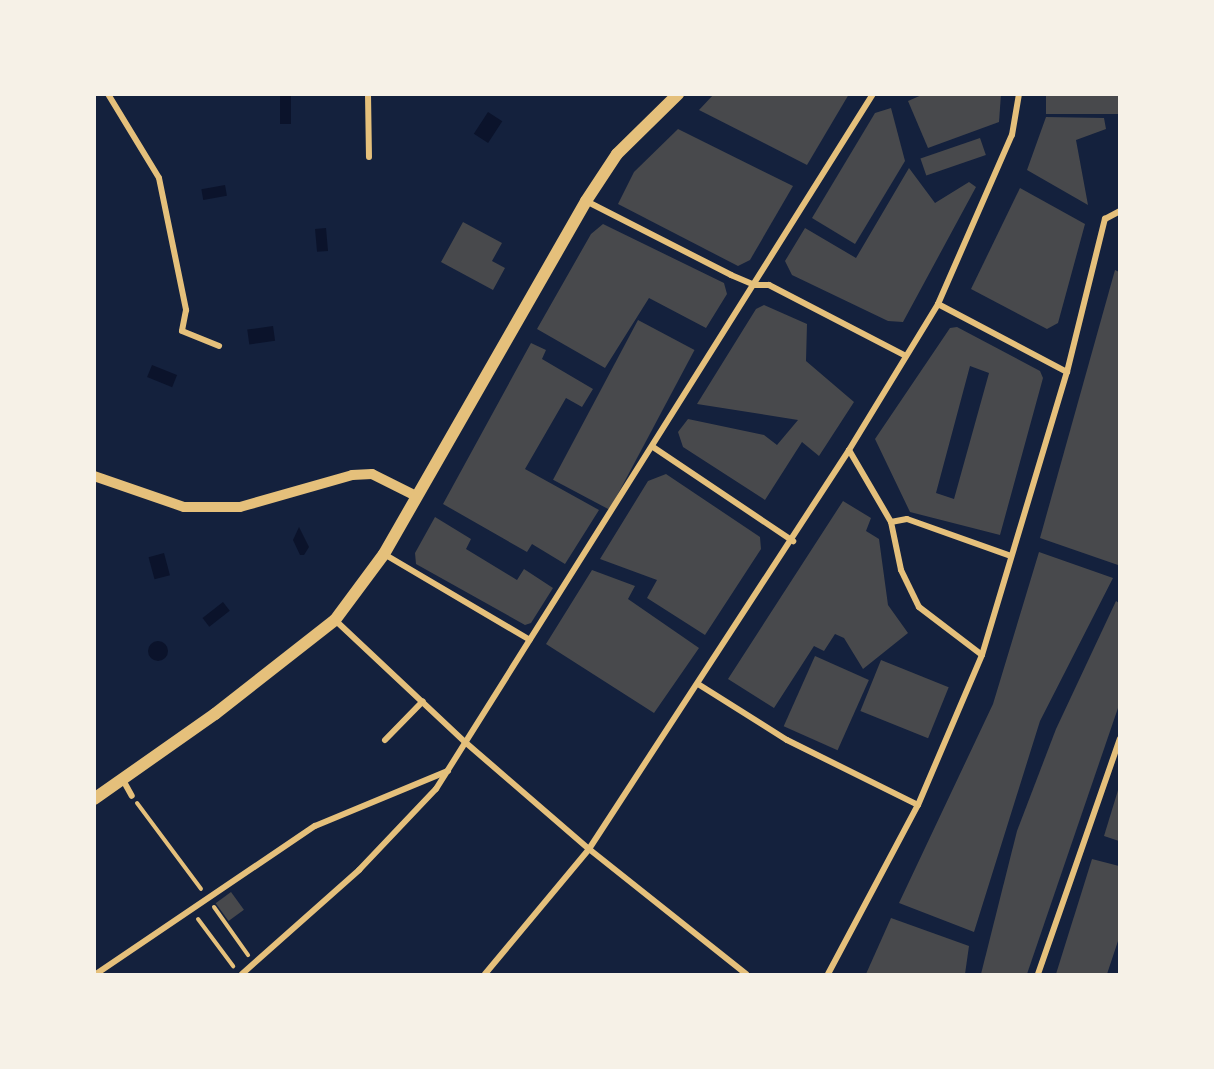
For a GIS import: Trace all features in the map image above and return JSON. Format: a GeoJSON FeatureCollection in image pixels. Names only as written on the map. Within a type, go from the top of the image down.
{"type":"FeatureCollection","features":[{"type":"Feature","properties":{"kind":"main road"},"geometry":{"type":"LineString","coordinates":[[94,799],[123,780],[335,620],[384,554],[414,495],[586,201],[617,154],[678,94]]}},
{"type":"Feature","properties":{"kind":"street"},"geometry":{"type":"LineString","coordinates":[[108,94],[159,178],[186,309],[182,331],[219,346]]}},
{"type":"Feature","properties":{"kind":"street"},"geometry":{"type":"LineString","coordinates":[[368,94],[369,157]]}},
{"type":"Feature","properties":{"kind":"street"},"geometry":{"type":"LineString","coordinates":[[241,975],[254,969],[359,870],[436,789],[873,94]]}},
{"type":"Feature","properties":{"kind":"street"},"geometry":{"type":"LineString","coordinates":[[485,975],[589,849],[793,541],[938,304],[1012,135],[1019,94]]}},
{"type":"Feature","properties":{"kind":"street"},"geometry":{"type":"LineString","coordinates":[[586,201],[754,285],[769,285],[906,356]]}},
{"type":"Feature","properties":{"kind":"street"},"geometry":{"type":"LineString","coordinates":[[828,975],[918,805],[982,655],[1066,372],[1105,219],[1119,211]]}},
{"type":"Feature","properties":{"kind":"street"},"geometry":{"type":"LineString","coordinates":[[938,304],[1066,372]]}},
{"type":"Feature","properties":{"kind":"street"},"geometry":{"type":"LineString","coordinates":[[653,447],[793,541]]}},
{"type":"Feature","properties":{"kind":"street"},"geometry":{"type":"LineString","coordinates":[[849,450],[891,522],[901,570],[919,607],[982,655]]}},
{"type":"Feature","properties":{"kind":"street"},"geometry":{"type":"LineString","coordinates":[[94,476],[184,507],[240,507],[352,475],[372,474],[414,495]]}},
{"type":"Feature","properties":{"kind":"street"},"geometry":{"type":"LineString","coordinates":[[891,522],[907,519],[1011,556]]}},
{"type":"Feature","properties":{"kind":"street"},"geometry":{"type":"LineString","coordinates":[[384,554],[530,640]]}},
{"type":"Feature","properties":{"kind":"street"},"geometry":{"type":"LineString","coordinates":[[335,620],[465,742],[589,849],[746,975]]}},
{"type":"Feature","properties":{"kind":"street"},"geometry":{"type":"LineString","coordinates":[[698,684],[787,740],[918,805]]}},
{"type":"Feature","properties":{"kind":"street"},"geometry":{"type":"LineString","coordinates":[[385,740],[423,701]]}},
{"type":"Feature","properties":{"kind":"street"},"geometry":{"type":"LineString","coordinates":[[1038,975],[1119,739]]}},
{"type":"Feature","properties":{"kind":"street"},"geometry":{"type":"LineString","coordinates":[[96,975],[315,826],[448,771]]}},
{"type":"Feature","properties":{"kind":"street"},"geometry":{"type":"LineString","coordinates":[[123,780],[132,796]]}},
{"type":"Feature","properties":{"kind":"path"},"geometry":{"type":"LineString","coordinates":[[132,796],[207,898],[254,969]]}},
{"type":"Feature","properties":{"kind":"path"},"geometry":{"type":"LineString","coordinates":[[190,909],[241,975]]}},
{"type":"Feature","properties":{"kind":"water"},"geometry":{"type":"Polygon","coordinates":[[[280,95],[291,95],[291,124],[280,124],[280,95]]]}},
{"type":"Feature","properties":{"kind":"water"},"geometry":{"type":"Polygon","coordinates":[[[488,112],[502,121],[488,143],[474,134],[488,112]]]}},
{"type":"Feature","properties":{"kind":"water"},"geometry":{"type":"Polygon","coordinates":[[[225,185],[227,196],[203,200],[201,189],[225,185]]]}},
{"type":"Feature","properties":{"kind":"water"},"geometry":{"type":"Polygon","coordinates":[[[326,228],[328,251],[317,252],[315,229],[326,228]]]}},
{"type":"Feature","properties":{"kind":"water"},"geometry":{"type":"Polygon","coordinates":[[[273,326],[275,341],[249,344],[247,330],[273,326]]]}},
{"type":"Feature","properties":{"kind":"water"},"geometry":{"type":"Polygon","coordinates":[[[152,365],[177,375],[172,387],[147,377],[152,365]]]}},
{"type":"Feature","properties":{"kind":"water"},"geometry":{"type":"Polygon","coordinates":[[[299,527],[309,547],[304,555],[300,555],[293,540],[299,527]]]}},
{"type":"Feature","properties":{"kind":"water"},"geometry":{"type":"Polygon","coordinates":[[[164,553],[170,575],[154,579],[149,557],[164,553]]]}},
{"type":"Feature","properties":{"kind":"water"},"geometry":{"type":"Polygon","coordinates":[[[223,602],[230,611],[209,627],[203,618],[223,602]]]}},
{"type":"Feature","properties":{"kind":"water"},"geometry":{"type":"Polygon","coordinates":[[[154,641],[162,641],[168,647],[168,655],[162,661],[154,661],[148,655],[148,647],[154,641]]]}},
{"type":"Feature","properties":{"kind":"building"},"geometry":{"type":"Polygon","coordinates":[[[714,94],[849,94],[807,165],[699,110],[714,94]]]}},
{"type":"Feature","properties":{"kind":"building"},"geometry":{"type":"Polygon","coordinates":[[[924,94],[1001,94],[999,122],[928,148],[908,101],[924,94]]]}},
{"type":"Feature","properties":{"kind":"building"},"geometry":{"type":"Polygon","coordinates":[[[1046,94],[1119,94],[1119,114],[1046,114],[1046,94]]]}},
{"type":"Feature","properties":{"kind":"building"},"geometry":{"type":"Polygon","coordinates":[[[891,108],[905,161],[855,244],[812,218],[875,113],[891,108]]]}},
{"type":"Feature","properties":{"kind":"building"},"geometry":{"type":"Polygon","coordinates":[[[1046,117],[1104,118],[1106,129],[1076,140],[1088,205],[1027,170],[1046,117]]]}},
{"type":"Feature","properties":{"kind":"building"},"geometry":{"type":"Polygon","coordinates":[[[678,129],[793,186],[750,260],[738,266],[618,204],[634,172],[678,129]]]}},
{"type":"Feature","properties":{"kind":"building"},"geometry":{"type":"Polygon","coordinates":[[[980,138],[986,155],[926,176],[920,159],[980,138]]]}},
{"type":"Feature","properties":{"kind":"building"},"geometry":{"type":"Polygon","coordinates":[[[909,168],[935,203],[969,182],[976,187],[903,322],[888,321],[792,275],[785,261],[805,228],[856,258],[909,168]]]}},
{"type":"Feature","properties":{"kind":"building"},"geometry":{"type":"Polygon","coordinates":[[[1020,188],[1085,224],[1058,323],[1047,329],[971,289],[1020,188]]]}},
{"type":"Feature","properties":{"kind":"building"},"geometry":{"type":"Polygon","coordinates":[[[463,222],[502,243],[492,261],[505,268],[493,290],[441,262],[463,222]]]}},
{"type":"Feature","properties":{"kind":"building"},"geometry":{"type":"Polygon","coordinates":[[[603,224],[724,283],[727,294],[706,328],[649,298],[605,368],[537,329],[591,234],[603,224]]]}},
{"type":"Feature","properties":{"kind":"building"},"geometry":{"type":"Polygon","coordinates":[[[1115,270],[1119,272],[1118,565],[1040,538],[1115,270]]]}},
{"type":"Feature","properties":{"kind":"building"},"geometry":{"type":"Polygon","coordinates":[[[764,305],[807,324],[806,361],[854,402],[819,456],[802,442],[765,500],[683,447],[678,432],[688,419],[764,435],[777,445],[798,420],[697,404],[756,309],[764,305]]]}},
{"type":"Feature","properties":{"kind":"building"},"geometry":{"type":"Polygon","coordinates":[[[638,320],[695,350],[610,510],[553,480],[638,320]]]}},
{"type":"Feature","properties":{"kind":"building"},"geometry":{"type":"Polygon","coordinates":[[[957,327],[1040,371],[1043,378],[1000,535],[910,512],[875,439],[950,328],[957,327]],[[970,366],[936,493],[954,499],[989,373],[970,366]]]}},
{"type":"Feature","properties":{"kind":"building"},"geometry":{"type":"Polygon","coordinates":[[[531,343],[546,350],[542,359],[593,389],[582,407],[566,398],[525,469],[599,510],[565,564],[532,544],[527,552],[443,504],[531,343]]]}},
{"type":"Feature","properties":{"kind":"building"},"geometry":{"type":"Polygon","coordinates":[[[666,474],[760,537],[761,549],[705,635],[647,598],[657,580],[600,559],[648,481],[666,474]]]}},
{"type":"Feature","properties":{"kind":"building"},"geometry":{"type":"Polygon","coordinates":[[[843,501],[871,518],[866,531],[879,539],[888,605],[908,633],[863,669],[844,638],[835,634],[824,651],[814,646],[774,708],[728,679],[843,501]]]}},
{"type":"Feature","properties":{"kind":"building"},"geometry":{"type":"Polygon","coordinates":[[[435,517],[471,539],[466,549],[517,580],[524,569],[553,588],[531,623],[525,625],[416,564],[415,553],[435,517]]]}},
{"type":"Feature","properties":{"kind":"building"},"geometry":{"type":"Polygon","coordinates":[[[1039,552],[1113,578],[1040,721],[974,932],[899,903],[993,704],[1039,552]]]}},
{"type":"Feature","properties":{"kind":"building"},"geometry":{"type":"Polygon","coordinates":[[[592,570],[635,586],[628,599],[699,648],[654,713],[546,644],[592,570]]]}},
{"type":"Feature","properties":{"kind":"building"},"geometry":{"type":"Polygon","coordinates":[[[1116,601],[1119,603],[1119,705],[1027,974],[981,974],[1017,831],[1056,729],[1116,601]]]}},
{"type":"Feature","properties":{"kind":"building"},"geometry":{"type":"Polygon","coordinates":[[[815,656],[869,680],[838,750],[784,726],[815,656]]]}},
{"type":"Feature","properties":{"kind":"building"},"geometry":{"type":"Polygon","coordinates":[[[881,660],[949,687],[928,738],[860,711],[881,660]]]}},
{"type":"Feature","properties":{"kind":"building"},"geometry":{"type":"Polygon","coordinates":[[[1119,787],[1119,841],[1104,836],[1119,787]]]}},
{"type":"Feature","properties":{"kind":"building"},"geometry":{"type":"Polygon","coordinates":[[[1092,859],[1119,866],[1119,938],[1107,974],[1056,974],[1092,859]]]}},
{"type":"Feature","properties":{"kind":"building"},"geometry":{"type":"Polygon","coordinates":[[[231,892],[244,910],[229,921],[216,903],[231,892]]]}},
{"type":"Feature","properties":{"kind":"building"},"geometry":{"type":"Polygon","coordinates":[[[891,918],[969,946],[965,974],[866,974],[891,918]]]}}]}
